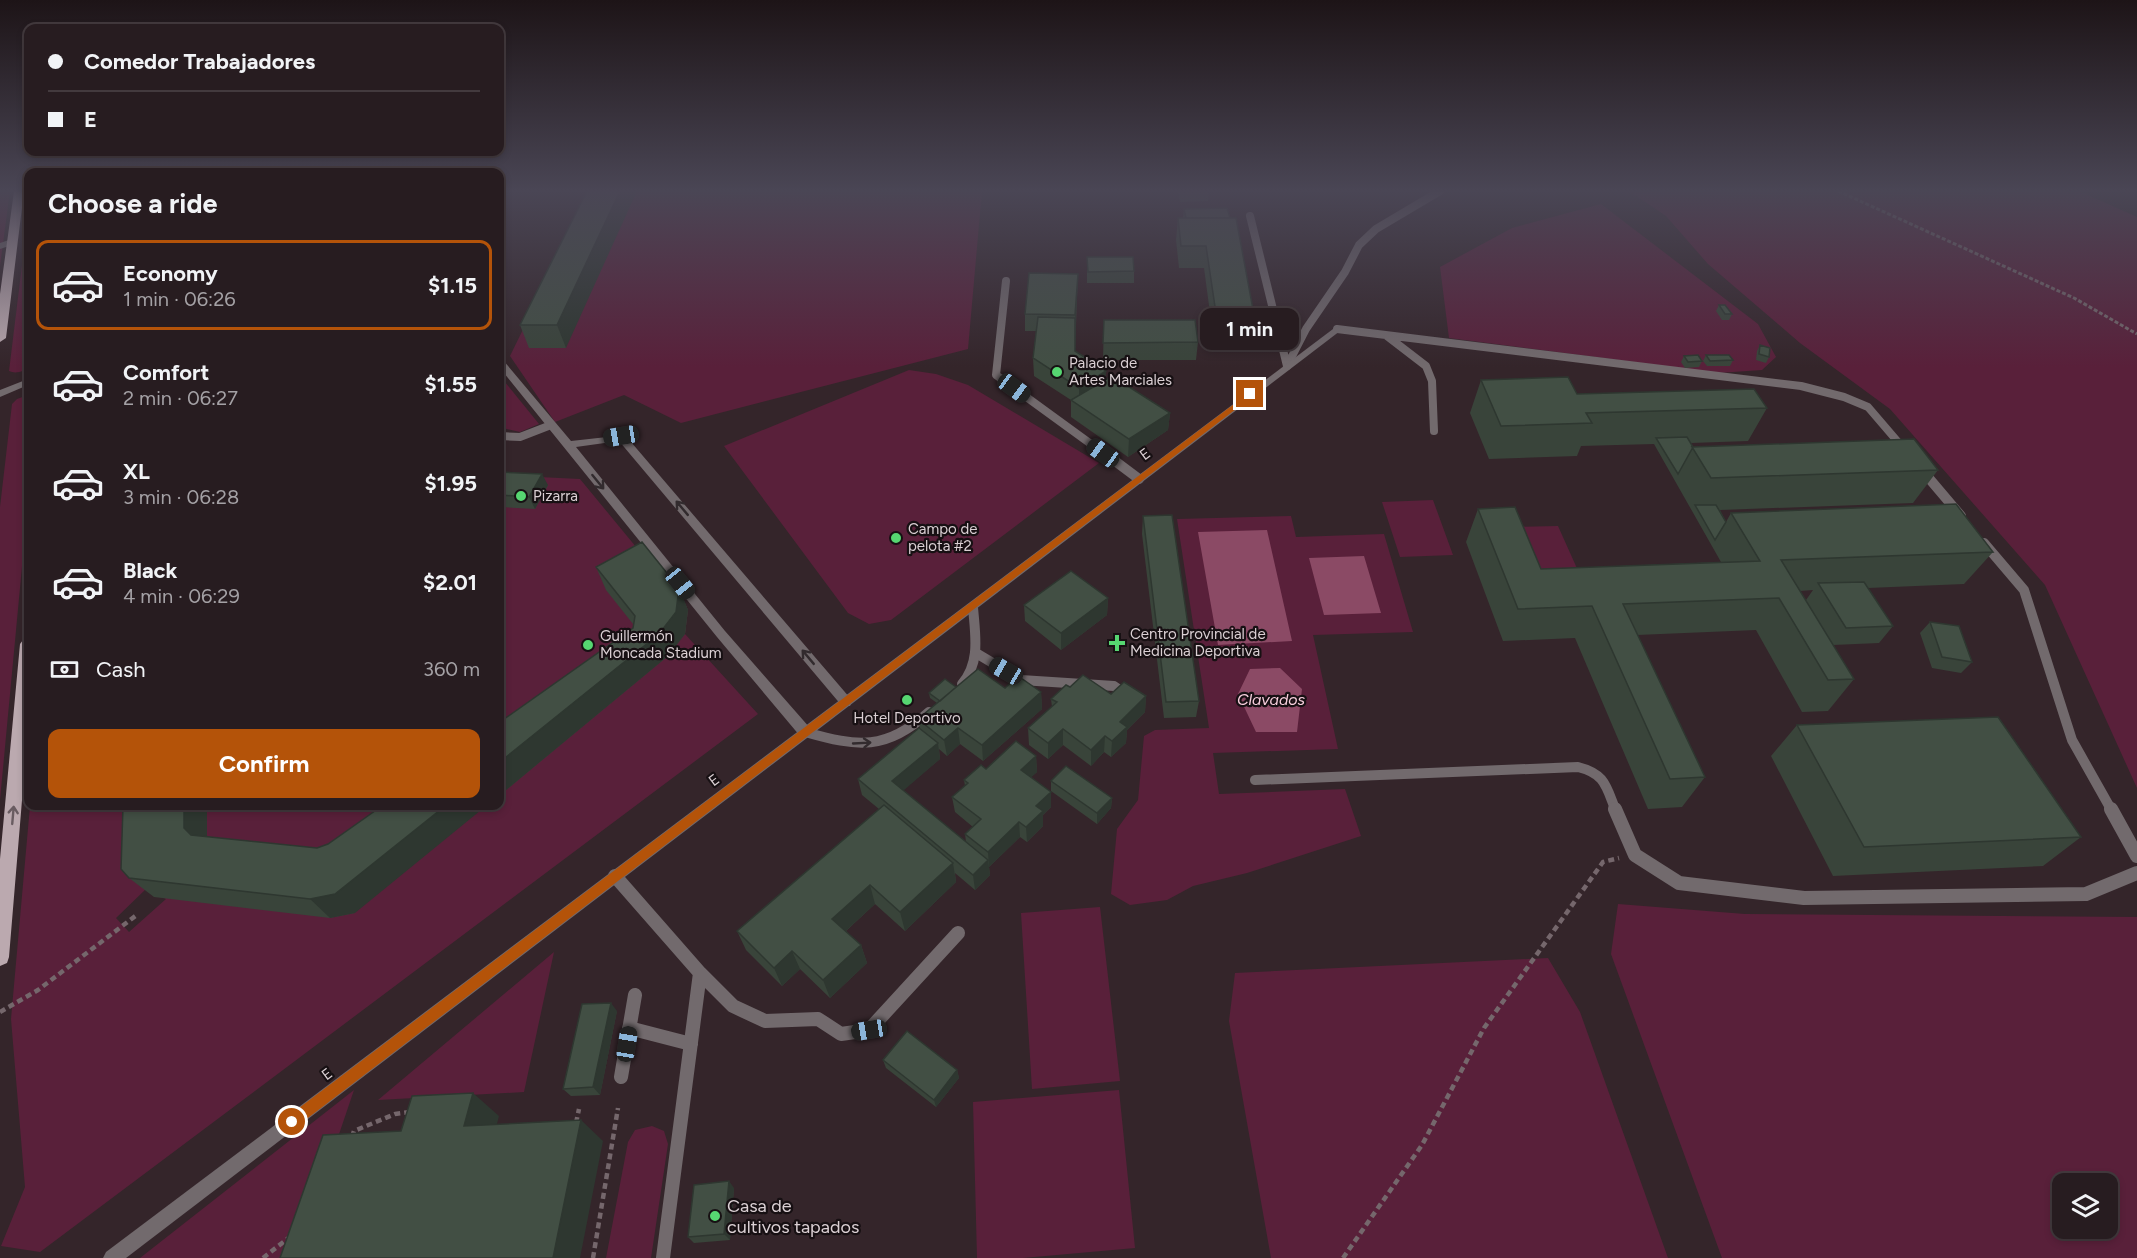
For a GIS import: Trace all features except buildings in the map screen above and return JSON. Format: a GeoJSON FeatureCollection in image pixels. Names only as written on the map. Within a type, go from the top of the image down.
{"type":"FeatureCollection","features":[{"type":"Feature","properties":{"kind":"main road"},"geometry":{"type":"LineString","coordinates":[[0,338],[11,250]]}},
{"type":"Feature","properties":{"kind":"main road"},"geometry":{"type":"LineString","coordinates":[[0,957],[24,689]]}},
{"type":"Feature","properties":{"kind":"street","name":"E"},"geometry":{"type":"LineString","coordinates":[[112,1258],[1337,329]]}},
{"type":"Feature","properties":{"kind":"street"},"geometry":{"type":"LineString","coordinates":[[504,368],[721,634],[805,732]]}},
{"type":"Feature","properties":{"kind":"street"},"geometry":{"type":"LineString","coordinates":[[0,394],[24,384]]}},
{"type":"Feature","properties":{"kind":"street"},"geometry":{"type":"LineString","coordinates":[[568,445],[621,436],[846,702]]}},
{"type":"Feature","properties":{"kind":"lane"},"geometry":{"type":"LineString","coordinates":[[1258,250],[1287,366]]}},
{"type":"Feature","properties":{"kind":"lane"},"geometry":{"type":"LineString","coordinates":[[1287,366],[1306,329],[1345,272],[1357,250]]}},
{"type":"Feature","properties":{"kind":"lane"},"geometry":{"type":"LineString","coordinates":[[1006,281],[996,375],[1139,479]]}},
{"type":"Feature","properties":{"kind":"lane"},"geometry":{"type":"LineString","coordinates":[[1337,329],[1801,386],[1844,397],[1868,406],[1965,520]]}},
{"type":"Feature","properties":{"kind":"lane"},"geometry":{"type":"LineString","coordinates":[[1384,334],[1426,366],[1432,381],[1434,431]]}},
{"type":"Feature","properties":{"kind":"lane"},"geometry":{"type":"LineString","coordinates":[[504,437],[510,439],[525,437],[551,425]]}},
{"type":"Feature","properties":{"kind":"lane"},"geometry":{"type":"LineString","coordinates":[[1980,538],[2024,590],[2072,740],[2137,856]]}},
{"type":"Feature","properties":{"kind":"lane"},"geometry":{"type":"LineString","coordinates":[[953,692],[969,678],[974,667],[976,653],[973,607]]}},
{"type":"Feature","properties":{"kind":"lane"},"geometry":{"type":"LineString","coordinates":[[976,653],[1021,680],[1114,686],[1130,697]]}},
{"type":"Feature","properties":{"kind":"lane"},"geometry":{"type":"LineString","coordinates":[[805,732],[843,743],[862,744],[882,741],[905,733],[937,705]]}},
{"type":"Feature","properties":{"kind":"lane"},"geometry":{"type":"LineString","coordinates":[[1256,780],[1578,767],[1594,771],[1602,778],[1635,855],[1679,883],[1804,898],[2086,894],[2137,873]]}},
{"type":"Feature","properties":{"kind":"lane"},"geometry":{"type":"LineString","coordinates":[[615,876],[700,973],[733,1006],[765,1021],[818,1019],[842,1034],[869,1030],[958,933]]}},
{"type":"Feature","properties":{"kind":"lane"},"geometry":{"type":"LineString","coordinates":[[663,1258],[700,973]]}},
{"type":"Feature","properties":{"kind":"lane"},"geometry":{"type":"LineString","coordinates":[[621,1077],[635,995]]}},
{"type":"Feature","properties":{"kind":"lane"},"geometry":{"type":"LineString","coordinates":[[629,1028],[691,1044]]}},
{"type":"Feature","properties":{"kind":"path"},"geometry":{"type":"LineString","coordinates":[[1967,250],[2074,298],[2137,334]]}},
{"type":"Feature","properties":{"kind":"path"},"geometry":{"type":"LineString","coordinates":[[1343,1258],[1422,1145],[1484,1028],[1603,862]]}},
{"type":"Feature","properties":{"kind":"path"},"geometry":{"type":"LineString","coordinates":[[0,1012],[38,990],[138,914]]}},
{"type":"Feature","properties":{"kind":"path"},"geometry":{"type":"LineString","coordinates":[[593,1258],[618,1108]]}},
{"type":"Feature","properties":{"kind":"path"},"geometry":{"type":"LineString","coordinates":[[576,1126],[579,1109]]}},
{"type":"Feature","properties":{"kind":"path"},"geometry":{"type":"LineString","coordinates":[[351,1141],[354,1131],[395,1114],[423,1111]]}},
{"type":"Feature","properties":{"kind":"path"},"geometry":{"type":"LineString","coordinates":[[263,1258],[297,1231]]}},
{"type":"Feature","properties":{"kind":"shaded area"},"geometry":{"type":"Polygon","coordinates":[[[24,250],[24,250],[24,370],[9,371],[24,250]]]}},
{"type":"Feature","properties":{"kind":"shaded area"},"geometry":{"type":"Polygon","coordinates":[[[562,250],[977,250],[968,349],[681,423],[624,395],[555,422],[510,356],[562,250]]]}},
{"type":"Feature","properties":{"kind":"shaded area"},"geometry":{"type":"Polygon","coordinates":[[[1472,250],[1661,250],[1758,324],[1776,357],[1762,370],[1718,373],[1449,338],[1440,267],[1472,250]]]}},
{"type":"Feature","properties":{"kind":"shaded area"},"geometry":{"type":"Polygon","coordinates":[[[1695,250],[2137,250],[2137,788],[2045,585],[1890,409],[1800,343],[1708,264],[1695,250]]]}},
{"type":"Feature","properties":{"kind":"shaded area","name":"Campo de pelota #2"},"geometry":{"type":"Polygon","coordinates":[[[909,370],[936,374],[968,385],[1099,463],[891,620],[869,624],[848,613],[724,446],[909,370]]]}},
{"type":"Feature","properties":{"kind":"shaded area"},"geometry":{"type":"Polygon","coordinates":[[[504,381],[539,424],[520,432],[504,428],[504,381]]]}},
{"type":"Feature","properties":{"kind":"shaded area"},"geometry":{"type":"Polygon","coordinates":[[[24,396],[24,545],[0,800],[0,507],[12,404],[24,396]]]}},
{"type":"Feature","properties":{"kind":"shaded area"},"geometry":{"type":"Polygon","coordinates":[[[504,475],[580,479],[688,610],[685,634],[758,714],[40,1252],[1,1246],[25,1187],[11,1019],[30,810],[504,810],[504,475]],[[146,889],[116,918],[129,932],[166,899],[146,889]]]}},
{"type":"Feature","properties":{"kind":"shaded area"},"geometry":{"type":"Polygon","coordinates":[[[1433,500],[1453,555],[1400,557],[1382,502],[1433,500]]]}},
{"type":"Feature","properties":{"kind":"shaded area"},"geometry":{"type":"Polygon","coordinates":[[[1291,516],[1296,537],[1384,534],[1413,632],[1313,635],[1338,749],[1213,753],[1219,794],[1345,789],[1361,836],[1247,873],[1193,886],[1167,900],[1130,905],[1111,894],[1117,829],[1138,800],[1144,736],[1155,730],[1209,728],[1177,519],[1291,516]]]}},
{"type":"Feature","properties":{"kind":"shaded area"},"geometry":{"type":"Polygon","coordinates":[[[1558,526],[1584,584],[1530,585],[1506,527],[1558,526]]]}},
{"type":"Feature","properties":{"kind":"shaded area"},"geometry":{"type":"Polygon","coordinates":[[[1618,904],[1745,914],[2137,917],[2137,1258],[1722,1258],[1611,954],[1618,904]]]}},
{"type":"Feature","properties":{"kind":"shaded area"},"geometry":{"type":"Polygon","coordinates":[[[1100,907],[1120,1081],[1032,1089],[1021,913],[1100,907]]]}},
{"type":"Feature","properties":{"kind":"shaded area"},"geometry":{"type":"Polygon","coordinates":[[[554,952],[524,1092],[378,1100],[554,952]]]}},
{"type":"Feature","properties":{"kind":"shaded area"},"geometry":{"type":"Polygon","coordinates":[[[1548,958],[1580,1012],[1668,1258],[1271,1258],[1229,1021],[1235,973],[1548,958]]]}},
{"type":"Feature","properties":{"kind":"shaded area"},"geometry":{"type":"Polygon","coordinates":[[[354,1090],[297,1258],[140,1258],[354,1090]]]}},
{"type":"Feature","properties":{"kind":"shaded area"},"geometry":{"type":"Polygon","coordinates":[[[1119,1090],[1135,1248],[1023,1258],[977,1258],[973,1102],[1119,1090]]]}},
{"type":"Feature","properties":{"kind":"shaded area"},"geometry":{"type":"Polygon","coordinates":[[[652,1126],[664,1131],[668,1144],[651,1258],[606,1258],[628,1142],[635,1130],[652,1126]]]}},
{"type":"Feature","properties":{"kind":"water"},"geometry":{"type":"Polygon","coordinates":[[[1267,530],[1292,641],[1218,645],[1198,532],[1267,530]]]}},
{"type":"Feature","properties":{"kind":"water"},"geometry":{"type":"Polygon","coordinates":[[[1364,556],[1381,613],[1324,615],[1309,558],[1364,556]]]}},
{"type":"Feature","properties":{"kind":"water","name":"Clavados"},"geometry":{"type":"Polygon","coordinates":[[[1280,668],[1302,689],[1297,732],[1256,732],[1238,694],[1250,669],[1280,668]]]}},
{"type":"Feature","properties":{"kind":"place","name":"Palacio de Artes Marciales"},"geometry":{"type":"Point","coordinates":[1057,372]}},
{"type":"Feature","properties":{"kind":"place","name":"Pizarra"},"geometry":{"type":"Point","coordinates":[521,496]}},
{"type":"Feature","properties":{"kind":"place","name":"Campo de pelota #2"},"geometry":{"type":"Point","coordinates":[896,538]}},
{"type":"Feature","properties":{"kind":"place","name":"Centro Provincial de Medicina Deportiva"},"geometry":{"type":"Point","coordinates":[1117,643]}},
{"type":"Feature","properties":{"kind":"place","name":"Guillermón Moncada Stadium"},"geometry":{"type":"Point","coordinates":[588,645]}},
{"type":"Feature","properties":{"kind":"place","name":"Hotel Deportivo"},"geometry":{"type":"Point","coordinates":[907,700]}},
{"type":"Feature","properties":{"kind":"place","name":"Casa de cultivos tapados"},"geometry":{"type":"Point","coordinates":[715,1216]}},
{"type":"Feature","properties":{"kind":"route"},"geometry":{"type":"LineString","coordinates":[[292,1122],[973,607],[1250,394]]}}]}
